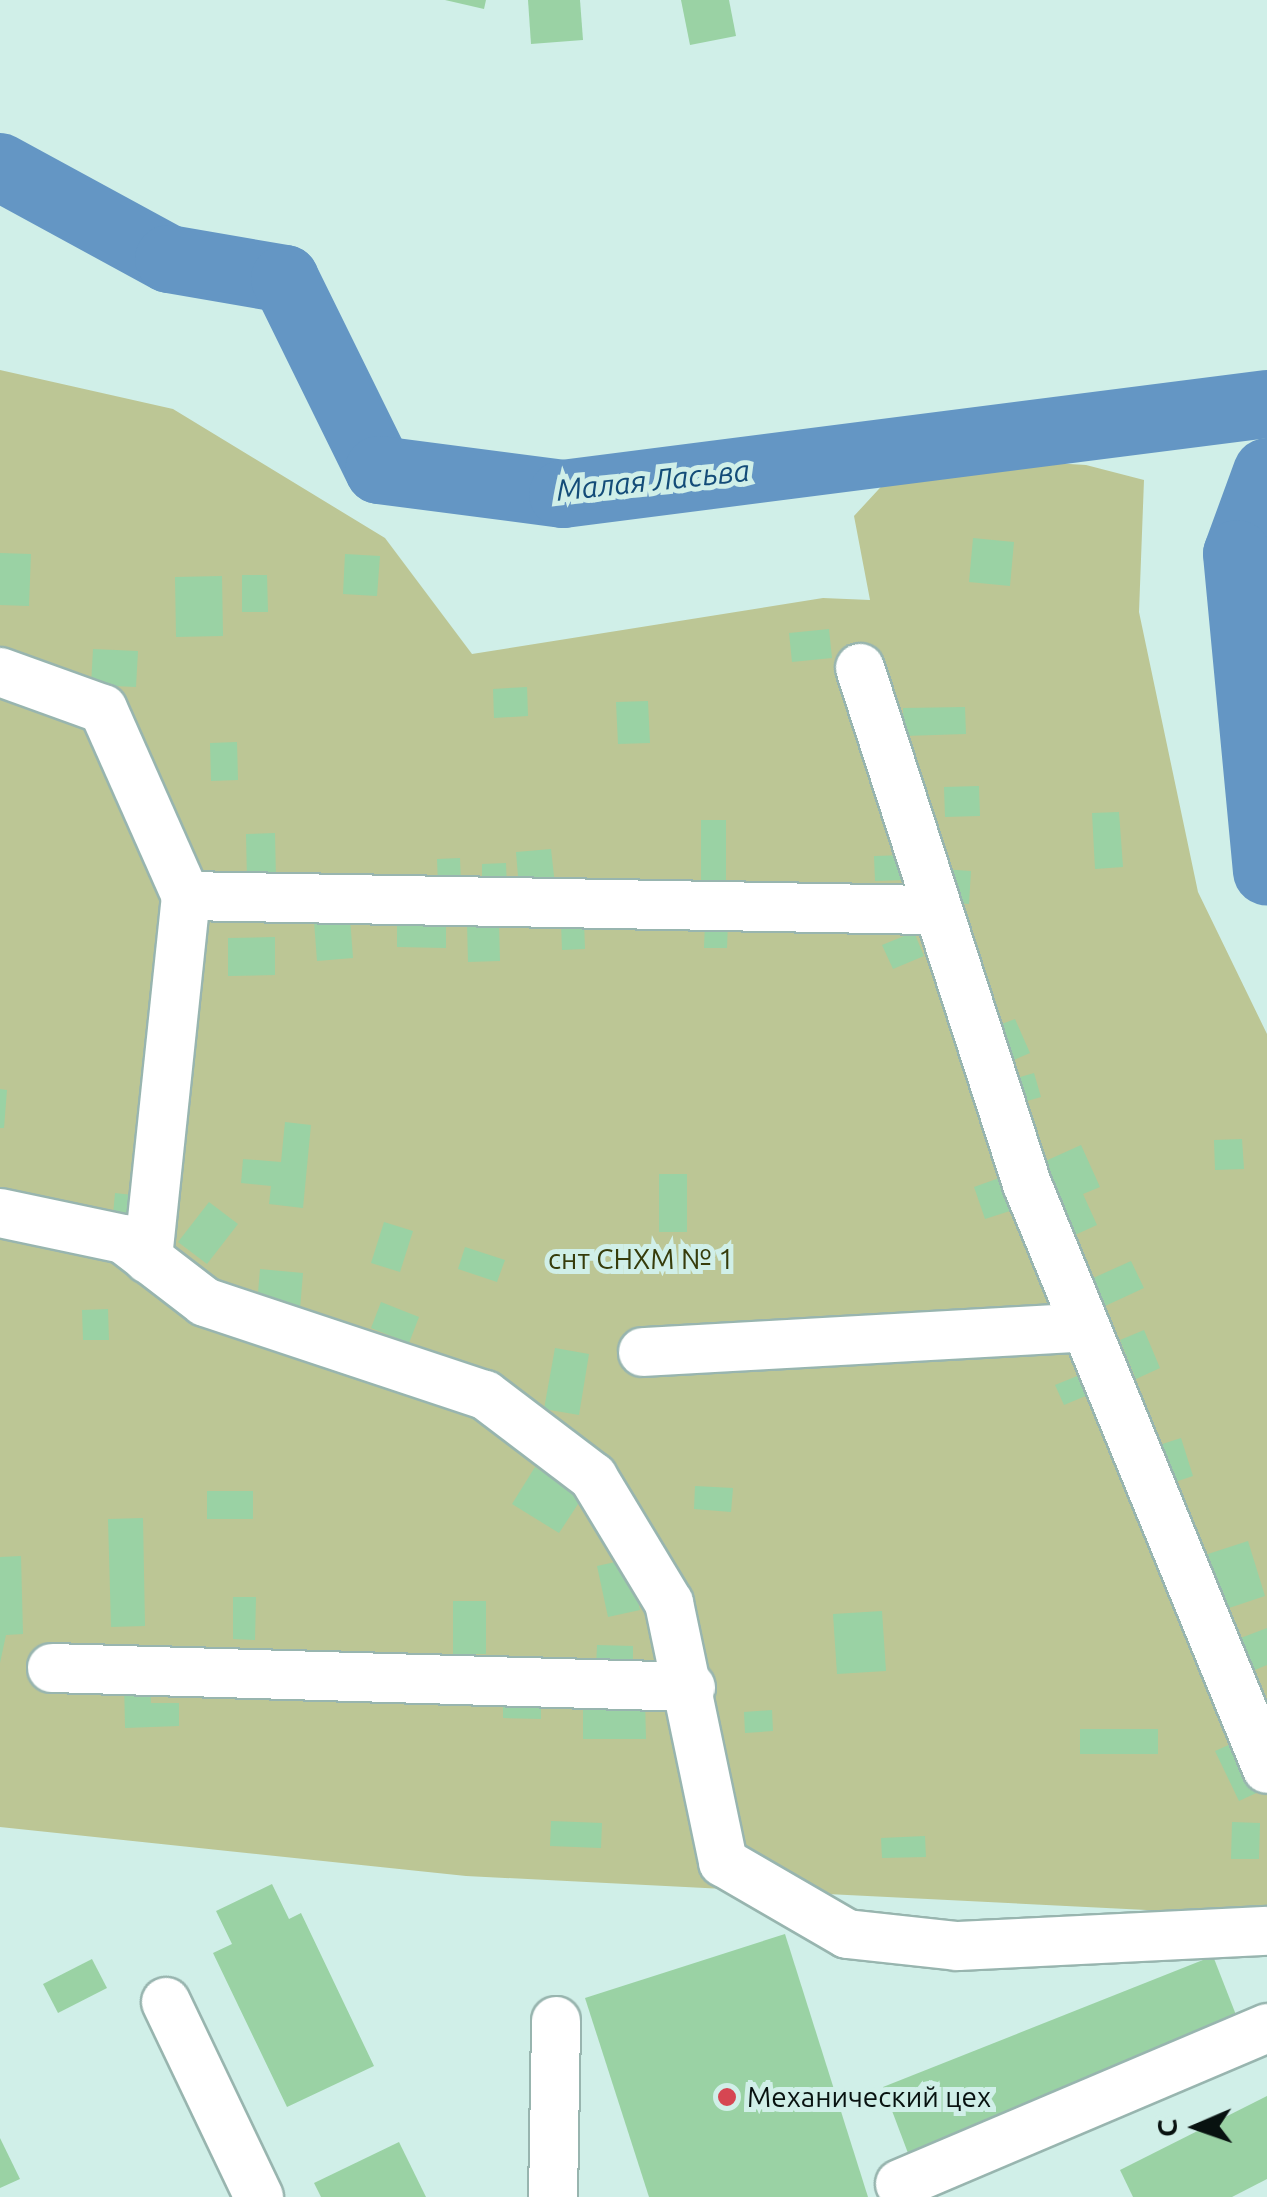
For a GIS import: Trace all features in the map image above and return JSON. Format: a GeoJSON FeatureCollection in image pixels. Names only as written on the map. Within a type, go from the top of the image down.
{"type":"FeatureCollection","features":[{"type":"Feature","properties":{"kind":"lane"},"geometry":{"type":"LineString","coordinates":[[860,668],[931,910],[1086,1328],[1267,1769]]}},
{"type":"Feature","properties":{"kind":"lane"},"geometry":{"type":"LineString","coordinates":[[0,672],[103,710],[186,896],[148,1258]]}},
{"type":"Feature","properties":{"kind":"lane"},"geometry":{"type":"LineString","coordinates":[[186,896],[931,910]]}},
{"type":"Feature","properties":{"kind":"lane"},"geometry":{"type":"LineString","coordinates":[[0,1213],[122,1239],[205,1302],[484,1394],[592,1476],[669,1603],[691,1686],[724,1862],[847,1934],[957,1946],[1267,1931]]}},
{"type":"Feature","properties":{"kind":"lane"},"geometry":{"type":"LineString","coordinates":[[643,1352],[1086,1328]]}},
{"type":"Feature","properties":{"kind":"lane"},"geometry":{"type":"LineString","coordinates":[[52,1668],[691,1686]]}},
{"type":"Feature","properties":{"kind":"lane"},"geometry":{"type":"LineString","coordinates":[[166,2002],[258,2197]]}},
{"type":"Feature","properties":{"kind":"lane"},"geometry":{"type":"LineString","coordinates":[[553,2197],[556,2021]]}},
{"type":"Feature","properties":{"kind":"lane"},"geometry":{"type":"LineString","coordinates":[[900,2184],[1267,2028]]}},
{"type":"Feature","properties":{"kind":"green space","name":"снт СНХМ № 1"},"geometry":{"type":"Polygon","coordinates":[[[0,370],[173,409],[385,538],[472,654],[823,598],[870,600],[854,516],[890,477],[969,458],[1086,465],[1144,480],[1139,612],[1198,892],[1267,1034],[1267,1916],[466,1876],[0,1827],[0,370]]]}},
{"type":"Feature","properties":{"kind":"building"},"geometry":{"type":"Polygon","coordinates":[[[445,0],[486,0],[484,9],[445,0]]]}},
{"type":"Feature","properties":{"kind":"building"},"geometry":{"type":"Polygon","coordinates":[[[528,0],[580,0],[583,40],[531,44],[528,0]]]}},
{"type":"Feature","properties":{"kind":"building"},"geometry":{"type":"Polygon","coordinates":[[[681,0],[729,0],[736,36],[690,45],[681,0]]]}},
{"type":"Feature","properties":{"kind":"building"},"geometry":{"type":"Polygon","coordinates":[[[973,538],[1014,542],[1010,586],[969,582],[973,538]]]}},
{"type":"Feature","properties":{"kind":"building"},"geometry":{"type":"Polygon","coordinates":[[[0,553],[31,554],[29,606],[0,605],[0,553]]]}},
{"type":"Feature","properties":{"kind":"building"},"geometry":{"type":"Polygon","coordinates":[[[345,554],[380,556],[377,596],[343,594],[345,554]]]}},
{"type":"Feature","properties":{"kind":"building"},"geometry":{"type":"Polygon","coordinates":[[[242,575],[267,575],[268,612],[242,612],[242,575]]]}},
{"type":"Feature","properties":{"kind":"building"},"geometry":{"type":"Polygon","coordinates":[[[222,576],[223,636],[176,637],[175,577],[222,576]]]}},
{"type":"Feature","properties":{"kind":"building"},"geometry":{"type":"Polygon","coordinates":[[[829,629],[832,658],[792,662],[789,633],[829,629]]]}},
{"type":"Feature","properties":{"kind":"building"},"geometry":{"type":"Polygon","coordinates":[[[93,649],[138,651],[136,687],[91,685],[93,649]]]}},
{"type":"Feature","properties":{"kind":"building"},"geometry":{"type":"Polygon","coordinates":[[[527,687],[528,716],[494,718],[493,689],[527,687]]]}},
{"type":"Feature","properties":{"kind":"building"},"geometry":{"type":"Polygon","coordinates":[[[648,701],[650,743],[618,744],[616,702],[648,701]]]}},
{"type":"Feature","properties":{"kind":"building"},"geometry":{"type":"Polygon","coordinates":[[[965,707],[966,734],[904,736],[903,708],[965,707]]]}},
{"type":"Feature","properties":{"kind":"building"},"geometry":{"type":"Polygon","coordinates":[[[237,742],[238,780],[211,781],[210,743],[237,742]]]}},
{"type":"Feature","properties":{"kind":"building"},"geometry":{"type":"Polygon","coordinates":[[[979,786],[980,816],[945,817],[944,787],[979,786]]]}},
{"type":"Feature","properties":{"kind":"building"},"geometry":{"type":"Polygon","coordinates":[[[1119,812],[1123,867],[1095,869],[1092,813],[1119,812]]]}},
{"type":"Feature","properties":{"kind":"building"},"geometry":{"type":"Polygon","coordinates":[[[701,820],[726,820],[726,892],[701,892],[701,820]]]}},
{"type":"Feature","properties":{"kind":"building"},"geometry":{"type":"Polygon","coordinates":[[[275,833],[276,880],[247,881],[246,834],[275,833]]]}},
{"type":"Feature","properties":{"kind":"building"},"geometry":{"type":"Polygon","coordinates":[[[551,849],[555,885],[519,888],[516,852],[551,849]]]}},
{"type":"Feature","properties":{"kind":"building"},"geometry":{"type":"Polygon","coordinates":[[[907,855],[907,880],[875,881],[874,856],[907,855]]]}},
{"type":"Feature","properties":{"kind":"building"},"geometry":{"type":"Polygon","coordinates":[[[460,858],[461,884],[438,885],[437,859],[460,858]]]}},
{"type":"Feature","properties":{"kind":"building"},"geometry":{"type":"Polygon","coordinates":[[[506,863],[507,890],[482,890],[482,864],[506,863]]]}},
{"type":"Feature","properties":{"kind":"building"},"geometry":{"type":"Polygon","coordinates":[[[943,869],[971,871],[969,904],[941,902],[943,869]]]}},
{"type":"Feature","properties":{"kind":"building"},"geometry":{"type":"Polygon","coordinates":[[[350,918],[353,958],[317,961],[314,921],[350,918]]]}},
{"type":"Feature","properties":{"kind":"building"},"geometry":{"type":"Polygon","coordinates":[[[397,919],[446,920],[446,948],[397,947],[397,919]]]}},
{"type":"Feature","properties":{"kind":"building"},"geometry":{"type":"Polygon","coordinates":[[[499,922],[500,961],[468,962],[467,923],[499,922]]]}},
{"type":"Feature","properties":{"kind":"building"},"geometry":{"type":"Polygon","coordinates":[[[584,922],[585,949],[562,950],[561,923],[584,922]]]}},
{"type":"Feature","properties":{"kind":"building"},"geometry":{"type":"Polygon","coordinates":[[[705,922],[728,922],[727,948],[704,948],[705,922]]]}},
{"type":"Feature","properties":{"kind":"building"},"geometry":{"type":"Polygon","coordinates":[[[914,932],[924,956],[893,969],[882,945],[914,932]]]}},
{"type":"Feature","properties":{"kind":"building"},"geometry":{"type":"Polygon","coordinates":[[[275,937],[275,975],[228,976],[228,938],[275,937]]]}},
{"type":"Feature","properties":{"kind":"building"},"geometry":{"type":"Polygon","coordinates":[[[1015,1019],[1030,1053],[1002,1065],[986,1030],[1015,1019]]]}},
{"type":"Feature","properties":{"kind":"building"},"geometry":{"type":"Polygon","coordinates":[[[1034,1073],[1041,1097],[1013,1105],[1006,1081],[1034,1073]]]}},
{"type":"Feature","properties":{"kind":"building"},"geometry":{"type":"Polygon","coordinates":[[[0,1089],[7,1090],[4,1128],[0,1128],[0,1089]]]}},
{"type":"Feature","properties":{"kind":"building"},"geometry":{"type":"Polygon","coordinates":[[[285,1122],[311,1125],[303,1208],[269,1204],[271,1186],[241,1183],[243,1159],[281,1162],[285,1122]]]}},
{"type":"Feature","properties":{"kind":"building"},"geometry":{"type":"Polygon","coordinates":[[[1242,1139],[1244,1169],[1215,1170],[1214,1140],[1242,1139]]]}},
{"type":"Feature","properties":{"kind":"building"},"geometry":{"type":"Polygon","coordinates":[[[1081,1145],[1100,1187],[1083,1194],[1097,1225],[1075,1235],[1041,1163],[1081,1145]]]}},
{"type":"Feature","properties":{"kind":"building"},"geometry":{"type":"Polygon","coordinates":[[[659,1174],[687,1174],[687,1232],[659,1232],[659,1174]]]}},
{"type":"Feature","properties":{"kind":"building"},"geometry":{"type":"Polygon","coordinates":[[[1002,1177],[1013,1210],[985,1219],[974,1187],[1002,1177]]]}},
{"type":"Feature","properties":{"kind":"building"},"geometry":{"type":"Polygon","coordinates":[[[115,1193],[141,1196],[138,1228],[112,1225],[115,1193]]]}},
{"type":"Feature","properties":{"kind":"building"},"geometry":{"type":"Polygon","coordinates":[[[209,1202],[238,1224],[207,1264],[178,1242],[209,1202]]]}},
{"type":"Feature","properties":{"kind":"building"},"geometry":{"type":"Polygon","coordinates":[[[384,1222],[413,1231],[400,1272],[371,1263],[384,1222]]]}},
{"type":"Feature","properties":{"kind":"building"},"geometry":{"type":"Polygon","coordinates":[[[465,1247],[505,1260],[497,1282],[458,1269],[465,1247]]]}},
{"type":"Feature","properties":{"kind":"building"},"geometry":{"type":"Polygon","coordinates":[[[1131,1261],[1144,1288],[1103,1307],[1091,1279],[1131,1261]]]}},
{"type":"Feature","properties":{"kind":"building"},"geometry":{"type":"Polygon","coordinates":[[[260,1269],[303,1273],[300,1309],[257,1305],[260,1269]]]}},
{"type":"Feature","properties":{"kind":"building"},"geometry":{"type":"Polygon","coordinates":[[[381,1302],[419,1317],[409,1343],[371,1328],[381,1302]]]}},
{"type":"Feature","properties":{"kind":"building"},"geometry":{"type":"Polygon","coordinates":[[[108,1309],[109,1340],[83,1340],[82,1310],[108,1309]]]}},
{"type":"Feature","properties":{"kind":"building"},"geometry":{"type":"Polygon","coordinates":[[[1144,1330],[1160,1368],[1136,1379],[1120,1340],[1144,1330]]]}},
{"type":"Feature","properties":{"kind":"building"},"geometry":{"type":"Polygon","coordinates":[[[555,1348],[589,1354],[579,1415],[544,1409],[555,1348]]]}},
{"type":"Feature","properties":{"kind":"building"},"geometry":{"type":"Polygon","coordinates":[[[1087,1372],[1095,1392],[1064,1405],[1055,1385],[1087,1372]]]}},
{"type":"Feature","properties":{"kind":"building"},"geometry":{"type":"Polygon","coordinates":[[[1181,1438],[1193,1476],[1169,1484],[1156,1446],[1181,1438]]]}},
{"type":"Feature","properties":{"kind":"building"},"geometry":{"type":"Polygon","coordinates":[[[535,1467],[582,1498],[559,1533],[512,1504],[535,1467]]]}},
{"type":"Feature","properties":{"kind":"building"},"geometry":{"type":"Polygon","coordinates":[[[695,1486],[733,1488],[731,1512],[694,1509],[695,1486]]]}},
{"type":"Feature","properties":{"kind":"building"},"geometry":{"type":"Polygon","coordinates":[[[207,1491],[253,1491],[253,1519],[207,1519],[207,1491]]]}},
{"type":"Feature","properties":{"kind":"building"},"geometry":{"type":"Polygon","coordinates":[[[143,1518],[145,1626],[111,1627],[108,1519],[143,1518]]]}},
{"type":"Feature","properties":{"kind":"building"},"geometry":{"type":"Polygon","coordinates":[[[1248,1541],[1265,1596],[1226,1609],[1208,1554],[1248,1541]]]}},
{"type":"Feature","properties":{"kind":"building"},"geometry":{"type":"Polygon","coordinates":[[[21,1556],[23,1634],[6,1635],[0,1663],[0,1557],[21,1556]]]}},
{"type":"Feature","properties":{"kind":"building"},"geometry":{"type":"Polygon","coordinates":[[[629,1559],[640,1610],[608,1617],[597,1566],[629,1559]]]}},
{"type":"Feature","properties":{"kind":"building"},"geometry":{"type":"Polygon","coordinates":[[[233,1597],[256,1597],[255,1640],[233,1639],[233,1597]]]}},
{"type":"Feature","properties":{"kind":"building"},"geometry":{"type":"Polygon","coordinates":[[[453,1601],[486,1601],[486,1654],[453,1654],[453,1601]]]}},
{"type":"Feature","properties":{"kind":"building"},"geometry":{"type":"Polygon","coordinates":[[[882,1611],[886,1671],[837,1674],[833,1614],[882,1611]]]}},
{"type":"Feature","properties":{"kind":"building"},"geometry":{"type":"Polygon","coordinates":[[[1267,1628],[1267,1665],[1250,1672],[1238,1639],[1267,1628]]]}},
{"type":"Feature","properties":{"kind":"building"},"geometry":{"type":"Polygon","coordinates":[[[597,1645],[633,1646],[633,1669],[596,1668],[597,1645]]]}},
{"type":"Feature","properties":{"kind":"building"},"geometry":{"type":"Polygon","coordinates":[[[150,1679],[151,1703],[179,1703],[179,1726],[125,1728],[124,1680],[150,1679]]]}},
{"type":"Feature","properties":{"kind":"building"},"geometry":{"type":"Polygon","coordinates":[[[503,1698],[541,1699],[541,1719],[503,1718],[503,1698]]]}},
{"type":"Feature","properties":{"kind":"building"},"geometry":{"type":"Polygon","coordinates":[[[583,1700],[645,1700],[646,1739],[583,1739],[583,1700]]]}},
{"type":"Feature","properties":{"kind":"building"},"geometry":{"type":"Polygon","coordinates":[[[772,1710],[773,1731],[745,1733],[744,1712],[772,1710]]]}},
{"type":"Feature","properties":{"kind":"building"},"geometry":{"type":"Polygon","coordinates":[[[1080,1729],[1158,1729],[1158,1754],[1080,1754],[1080,1729]]]}},
{"type":"Feature","properties":{"kind":"building"},"geometry":{"type":"Polygon","coordinates":[[[1242,1739],[1265,1789],[1239,1801],[1215,1751],[1242,1739]]]}},
{"type":"Feature","properties":{"kind":"building"},"geometry":{"type":"Polygon","coordinates":[[[551,1821],[602,1823],[601,1848],[550,1846],[551,1821]]]}},
{"type":"Feature","properties":{"kind":"building"},"geometry":{"type":"Polygon","coordinates":[[[1232,1822],[1260,1823],[1259,1859],[1231,1859],[1232,1822]]]}},
{"type":"Feature","properties":{"kind":"building"},"geometry":{"type":"Polygon","coordinates":[[[925,1836],[926,1857],[882,1858],[881,1838],[925,1836]]]}},
{"type":"Feature","properties":{"kind":"building"},"geometry":{"type":"Polygon","coordinates":[[[272,1884],[289,1919],[301,1913],[374,2066],[287,2107],[213,1953],[232,1944],[216,1911],[272,1884]]]}},
{"type":"Feature","properties":{"kind":"building","name":"Механический цех"},"geometry":{"type":"Polygon","coordinates":[[[785,1934],[868,2197],[649,2197],[585,1998],[785,1934]]]}},
{"type":"Feature","properties":{"kind":"building"},"geometry":{"type":"Polygon","coordinates":[[[1213,1956],[1238,2020],[911,2161],[883,2087],[1213,1956]]]}},
{"type":"Feature","properties":{"kind":"building"},"geometry":{"type":"Polygon","coordinates":[[[92,1959],[107,1988],[58,2013],[43,1984],[92,1959]]]}},
{"type":"Feature","properties":{"kind":"building"},"geometry":{"type":"Polygon","coordinates":[[[1267,2096],[1267,2179],[1232,2197],[1133,2197],[1120,2170],[1267,2096]]]}},
{"type":"Feature","properties":{"kind":"building"},"geometry":{"type":"Polygon","coordinates":[[[0,2138],[20,2179],[0,2188],[0,2138]]]}},
{"type":"Feature","properties":{"kind":"building"},"geometry":{"type":"Polygon","coordinates":[[[399,2142],[426,2197],[321,2197],[314,2183],[399,2142]]]}},
{"type":"Feature","properties":{"kind":"waterway","name":"Малая Ласьва"},"geometry":{"type":"LineString","coordinates":[[0,167],[169,259],[285,279],[379,470],[563,494],[1267,404]]}},
{"type":"Feature","properties":{"kind":"waterway"},"geometry":{"type":"LineString","coordinates":[[1267,472],[1237,554],[1267,872]]}},
{"type":"Feature","properties":{"kind":"place","name":"Механический цех"},"geometry":{"type":"Point","coordinates":[727,2097]}}]}
